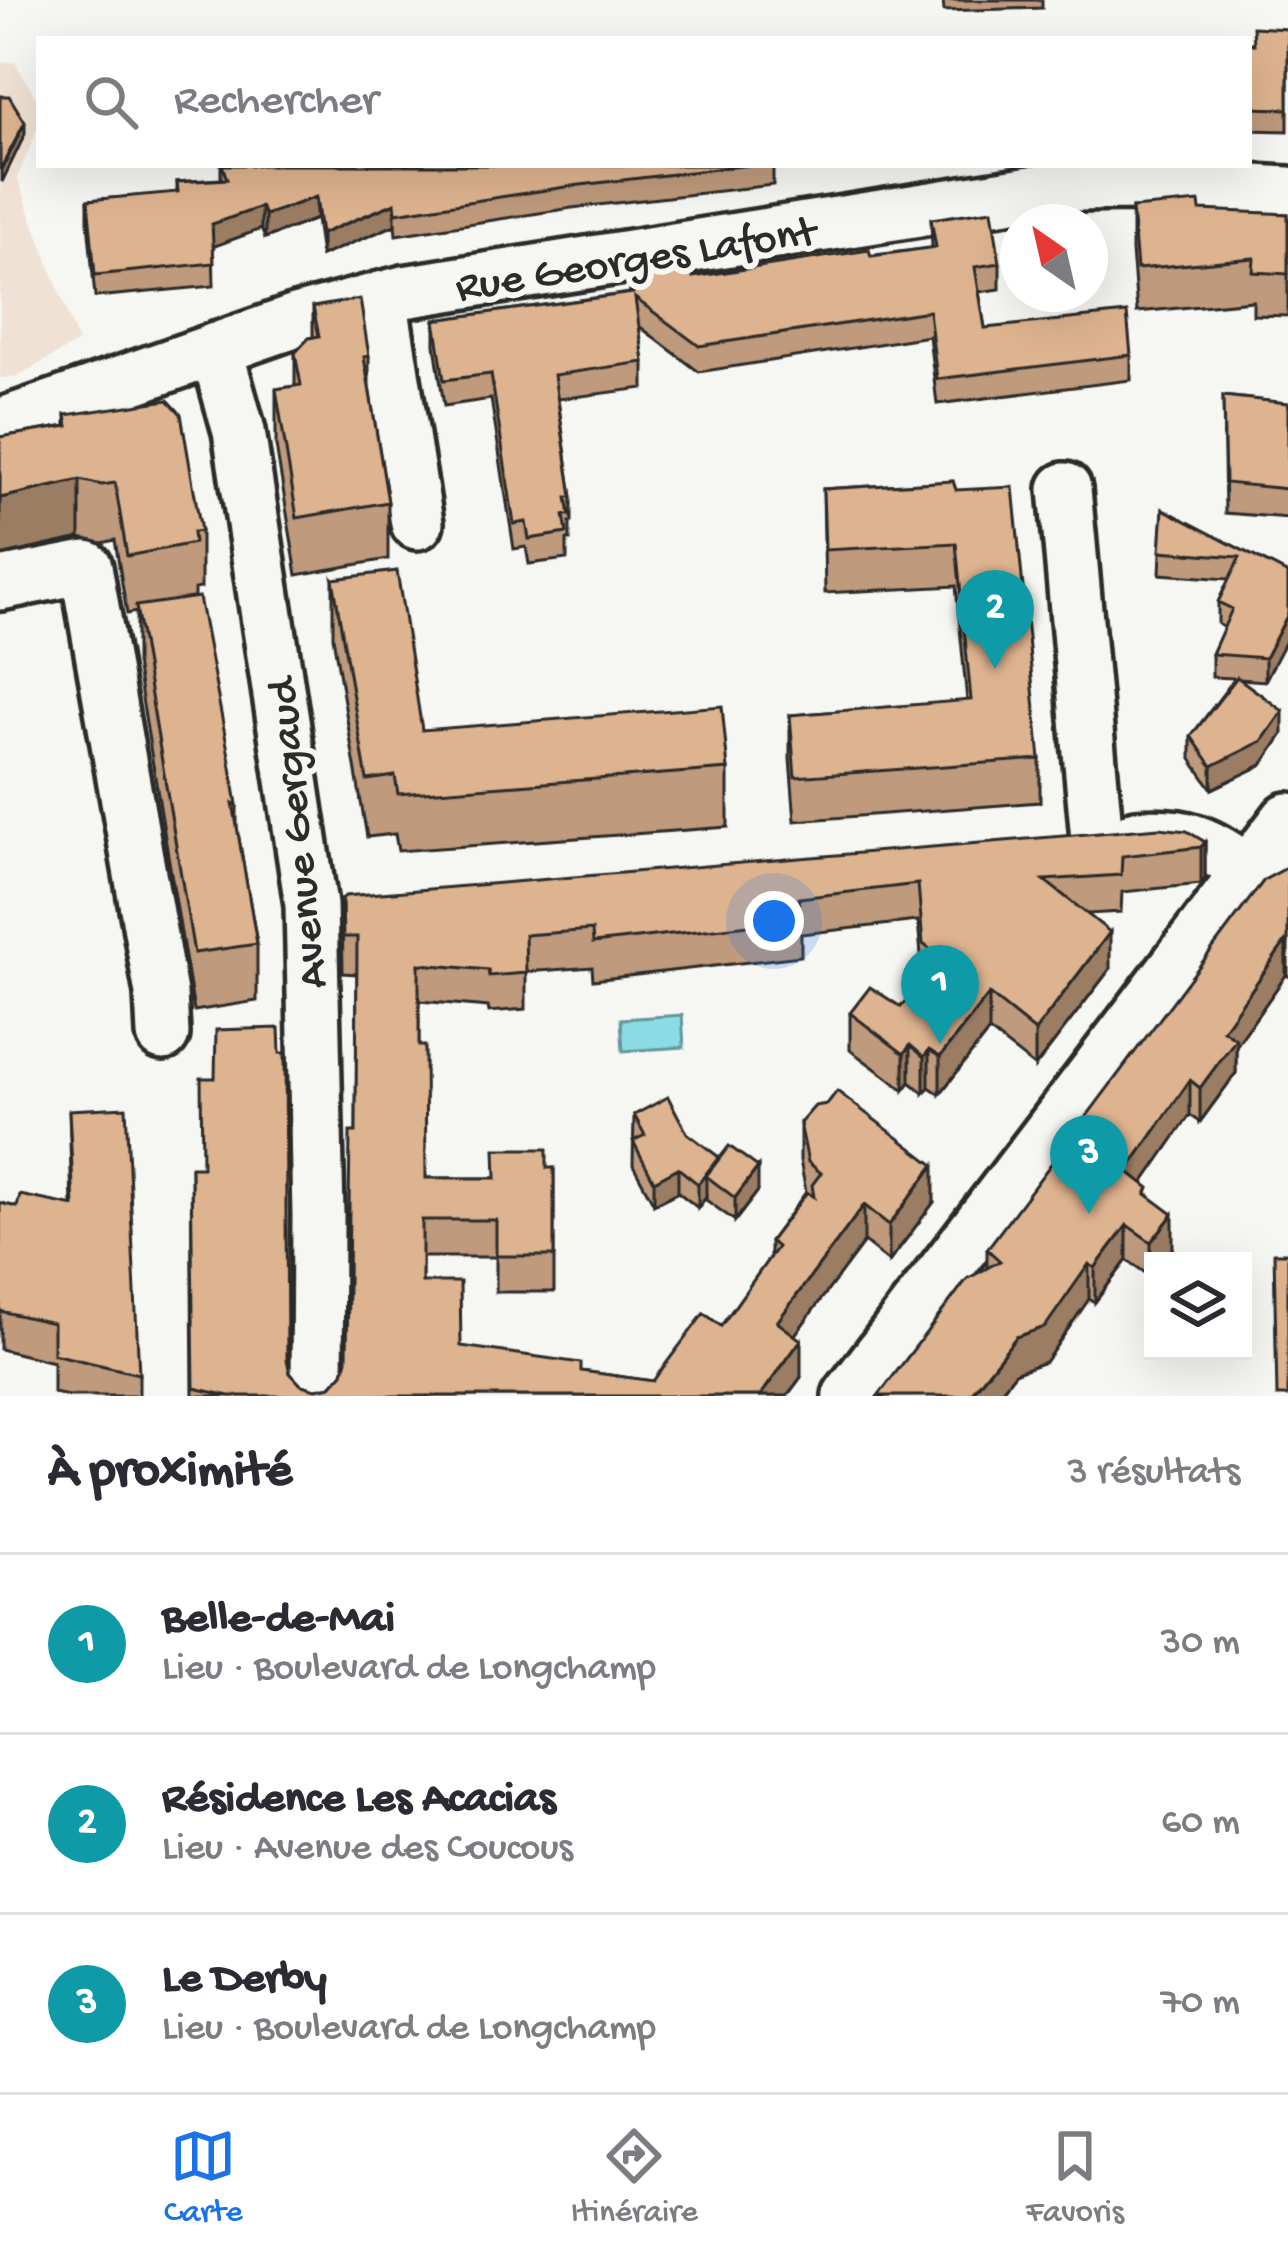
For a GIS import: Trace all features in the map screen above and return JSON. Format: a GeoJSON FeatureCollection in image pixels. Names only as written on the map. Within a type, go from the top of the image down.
{"type":"FeatureCollection","features":[{"type":"Feature","properties":{"kind":"street","name":"Rue Georges Lafont"},"geometry":{"type":"LineString","coordinates":[[0,425],[216,349],[381,298],[1076,185],[1288,193]]}},
{"type":"Feature","properties":{"kind":"street"},"geometry":{"type":"LineString","coordinates":[[381,298],[417,523]]}},
{"type":"Feature","properties":{"kind":"street","name":"Avenue Gergaud"},"geometry":{"type":"LineString","coordinates":[[216,349],[239,430],[334,903],[318,1215],[317,1396]]}},
{"type":"Feature","properties":{"kind":"street"},"geometry":{"type":"LineString","coordinates":[[1066,490],[1074,841],[1178,835],[1198,839],[1246,870]]}},
{"type":"Feature","properties":{"kind":"street"},"geometry":{"type":"LineString","coordinates":[[0,584],[86,567],[161,993],[163,1034]]}},
{"type":"Feature","properties":{"kind":"street"},"geometry":{"type":"LineString","coordinates":[[849,1396],[1288,819]]}},
{"type":"Feature","properties":{"kind":"shaded area"},"geometry":{"type":"Polygon","coordinates":[[[15,62],[36,98],[36,133],[17,178],[78,342],[16,377],[0,378],[0,63],[15,62]]]}},
{"type":"Feature","properties":{"kind":"water"},"geometry":{"type":"Polygon","coordinates":[[[682,1015],[684,1047],[623,1051],[621,1019],[682,1015]]]}},
{"type":"Feature","properties":{"kind":"building"},"geometry":{"type":"Polygon","coordinates":[[[1253,27],[1288,29],[1288,109],[1252,108],[1253,27]]]}},
{"type":"Feature","properties":{"kind":"building"},"geometry":{"type":"Polygon","coordinates":[[[0,96],[9,96],[25,122],[0,170],[0,96]]]}},
{"type":"Feature","properties":{"kind":"building"},"geometry":{"type":"Polygon","coordinates":[[[223,168],[725,168],[396,213],[395,203],[321,234],[316,197],[265,215],[261,207],[212,224],[214,263],[95,275],[88,200],[178,192],[177,182],[227,179],[223,168]]]}},
{"type":"Feature","properties":{"kind":"building"},"geometry":{"type":"Polygon","coordinates":[[[1199,202],[1200,210],[1288,214],[1288,274],[1253,272],[1254,258],[1137,269],[1132,208],[1199,202]]]}},
{"type":"Feature","properties":{"kind":"building"},"geometry":{"type":"Polygon","coordinates":[[[992,210],[1000,263],[975,267],[985,328],[1127,313],[1131,355],[937,379],[929,311],[699,346],[635,298],[644,362],[554,375],[572,497],[567,497],[570,515],[564,515],[567,533],[529,539],[526,522],[514,524],[491,374],[444,380],[435,320],[633,293],[630,268],[691,258],[693,277],[869,250],[871,256],[936,247],[931,219],[992,210]]]}},
{"type":"Feature","properties":{"kind":"building"},"geometry":{"type":"Polygon","coordinates":[[[360,299],[369,356],[364,357],[388,502],[297,518],[276,389],[301,385],[295,353],[309,338],[319,336],[313,307],[360,299]]]}},
{"type":"Feature","properties":{"kind":"building"},"geometry":{"type":"Polygon","coordinates":[[[1223,396],[1288,403],[1288,489],[1225,483],[1223,396]]]}},
{"type":"Feature","properties":{"kind":"building"},"geometry":{"type":"Polygon","coordinates":[[[168,400],[181,414],[201,531],[193,532],[194,543],[127,556],[115,483],[80,480],[0,498],[0,437],[68,426],[66,415],[168,400]]]}},
{"type":"Feature","properties":{"kind":"building"},"geometry":{"type":"Polygon","coordinates":[[[953,481],[956,490],[1013,487],[1040,759],[795,777],[790,715],[971,700],[956,543],[825,550],[823,489],[953,481]]]}},
{"type":"Feature","properties":{"kind":"building"},"geometry":{"type":"Polygon","coordinates":[[[1163,509],[1288,574],[1288,614],[1265,658],[1212,654],[1232,609],[1218,602],[1240,557],[1160,551],[1163,509]]]}},
{"type":"Feature","properties":{"kind":"building"},"geometry":{"type":"Polygon","coordinates":[[[397,571],[422,730],[722,706],[728,769],[398,794],[395,776],[367,780],[333,579],[397,571]]]}},
{"type":"Feature","properties":{"kind":"building"},"geometry":{"type":"Polygon","coordinates":[[[199,597],[257,944],[194,953],[136,606],[199,597]]]}},
{"type":"Feature","properties":{"kind":"building"},"geometry":{"type":"Polygon","coordinates":[[[1237,677],[1283,711],[1262,741],[1212,766],[1191,736],[1237,677]]]}},
{"type":"Feature","properties":{"kind":"building"},"geometry":{"type":"Polygon","coordinates":[[[1159,828],[1187,831],[1205,842],[1201,847],[1122,856],[1121,875],[1044,880],[1110,932],[1035,1031],[989,994],[940,1057],[929,1050],[924,1057],[910,1045],[904,1054],[850,1013],[870,987],[901,1007],[939,956],[923,944],[918,884],[799,898],[801,919],[593,943],[592,930],[525,935],[526,973],[489,976],[488,970],[419,964],[426,1178],[496,1178],[495,1149],[547,1149],[547,1168],[554,1168],[554,1256],[496,1256],[496,1220],[422,1220],[422,1282],[460,1282],[461,1346],[581,1363],[581,1371],[653,1381],[704,1313],[721,1326],[777,1247],[770,1241],[807,1192],[814,1197],[812,1185],[821,1173],[808,1162],[800,1123],[837,1091],[934,1165],[889,1225],[864,1205],[777,1322],[801,1340],[760,1396],[230,1396],[194,1388],[191,1167],[202,1167],[201,1078],[215,1078],[216,1030],[279,1028],[280,1053],[285,1053],[287,1360],[290,1373],[301,1385],[316,1389],[331,1386],[347,1360],[350,1132],[356,1132],[357,937],[343,937],[345,896],[1159,828]]]}},
{"type":"Feature","properties":{"kind":"building"},"geometry":{"type":"Polygon","coordinates":[[[1288,867],[1288,942],[1223,1030],[1236,1039],[1200,1088],[1190,1080],[1127,1171],[1149,1188],[1146,1194],[1173,1214],[1151,1242],[1127,1225],[1095,1268],[1089,1264],[1045,1327],[1016,1337],[970,1395],[1028,1396],[878,1396],[967,1279],[1000,1261],[987,1249],[1264,880],[1288,867]]]}},
{"type":"Feature","properties":{"kind":"building"},"geometry":{"type":"Polygon","coordinates":[[[668,1097],[687,1133],[719,1157],[698,1184],[678,1168],[654,1181],[633,1141],[645,1135],[634,1115],[668,1097]]]}},
{"type":"Feature","properties":{"kind":"building"},"geometry":{"type":"Polygon","coordinates":[[[126,1107],[139,1374],[53,1354],[53,1323],[0,1311],[0,1203],[17,1207],[20,1195],[74,1206],[69,1110],[126,1107]]]}},
{"type":"Feature","properties":{"kind":"building"},"geometry":{"type":"Polygon","coordinates":[[[729,1146],[758,1167],[735,1198],[706,1176],[729,1146]]]}},
{"type":"Feature","properties":{"kind":"building"},"geometry":{"type":"Polygon","coordinates":[[[1274,1253],[1288,1253],[1288,1396],[1277,1396],[1274,1253]]]}},
{"type":"Feature","properties":{"kind":"place","name":"Résidence Les Acacias"},"geometry":{"type":"Point","coordinates":[995,669]}},
{"type":"Feature","properties":{"kind":"place","name":"Belle-de-Mai"},"geometry":{"type":"Point","coordinates":[940,1044]}},
{"type":"Feature","properties":{"kind":"place","name":"Le Derby"},"geometry":{"type":"Point","coordinates":[1089,1214]}}]}
